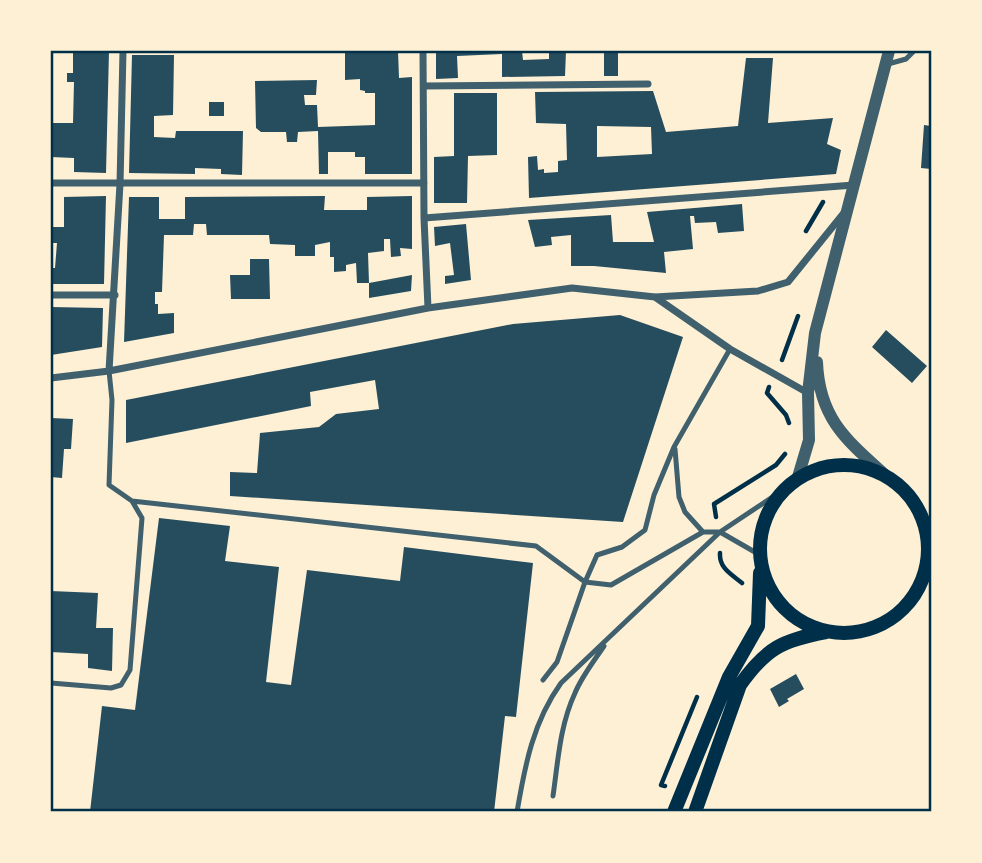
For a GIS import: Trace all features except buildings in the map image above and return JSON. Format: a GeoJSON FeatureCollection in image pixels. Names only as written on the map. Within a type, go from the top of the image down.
{"type":"FeatureCollection","features":[{"type":"Feature","properties":{"kind":"main road"},"geometry":{"type":"LineString","coordinates":[[674,812],[729,677],[758,626],[760,537],[767,511],[780,492],[799,477],[821,467],[846,464],[884,474],[931,509]]}},
{"type":"Feature","properties":{"kind":"main road"},"geometry":{"type":"LineString","coordinates":[[695,812],[740,685],[751,668],[773,649],[795,637],[827,632],[855,633],[882,624],[905,608],[926,580],[928,539],[922,517],[897,484]]}},
{"type":"Feature","properties":{"kind":"main road"},"geometry":{"type":"LineString","coordinates":[[760,560],[769,588],[784,608],[804,623],[827,632]]}},
{"type":"Feature","properties":{"kind":"street"},"geometry":{"type":"LineString","coordinates":[[109,371],[121,184],[123,51]]}},
{"type":"Feature","properties":{"kind":"street"},"geometry":{"type":"LineString","coordinates":[[424,51],[424,218],[428,308]]}},
{"type":"Feature","properties":{"kind":"street"},"geometry":{"type":"LineString","coordinates":[[799,477],[809,440],[808,393],[816,333],[889,51]]}},
{"type":"Feature","properties":{"kind":"street"},"geometry":{"type":"LineString","coordinates":[[424,86],[648,84]]}},
{"type":"Feature","properties":{"kind":"street"},"geometry":{"type":"LineString","coordinates":[[51,183],[424,183]]}},
{"type":"Feature","properties":{"kind":"street"},"geometry":{"type":"LineString","coordinates":[[424,218],[854,185]]}},
{"type":"Feature","properties":{"kind":"street"},"geometry":{"type":"LineString","coordinates":[[51,378],[109,371],[428,308],[572,288],[655,297],[758,291],[788,282],[846,210]]}},
{"type":"Feature","properties":{"kind":"street"},"geometry":{"type":"LineString","coordinates":[[51,295],[115,295]]}},
{"type":"Feature","properties":{"kind":"street"},"geometry":{"type":"LineString","coordinates":[[655,297],[730,349],[808,393]]}},
{"type":"Feature","properties":{"kind":"street"},"geometry":{"type":"LineString","coordinates":[[816,333],[817,371],[822,398],[836,427],[884,474]]}},
{"type":"Feature","properties":{"kind":"lane"},"geometry":{"type":"LineString","coordinates":[[885,64],[906,59],[914,51]]}},
{"type":"Feature","properties":{"kind":"lane"},"geometry":{"type":"LineString","coordinates":[[543,680],[557,662],[597,555],[622,547],[645,530],[654,495],[674,447],[730,349]]}},
{"type":"Feature","properties":{"kind":"lane"},"geometry":{"type":"LineString","coordinates":[[51,682],[111,688],[121,685],[130,670],[142,519],[132,501],[109,485],[112,400],[109,371]]}},
{"type":"Feature","properties":{"kind":"lane"},"geometry":{"type":"LineString","coordinates":[[674,447],[679,497],[685,512],[703,532]]}},
{"type":"Feature","properties":{"kind":"lane"},"geometry":{"type":"LineString","coordinates":[[517,812],[536,727],[547,702],[561,683],[720,532],[780,492]]}},
{"type":"Feature","properties":{"kind":"lane"},"geometry":{"type":"LineString","coordinates":[[132,501],[536,546],[585,582],[611,585],[703,532],[720,532],[760,560]]}},
{"type":"Feature","properties":{"kind":"lane"},"geometry":{"type":"LineString","coordinates":[[553,796],[562,728],[568,709],[580,683],[610,638]]}}]}
